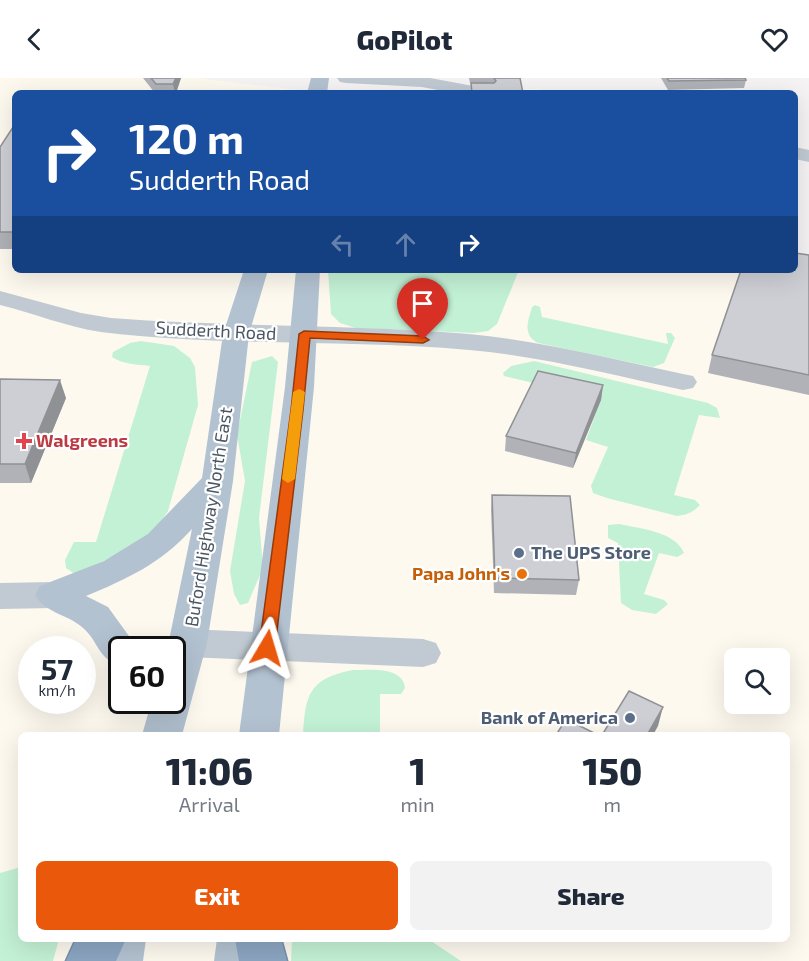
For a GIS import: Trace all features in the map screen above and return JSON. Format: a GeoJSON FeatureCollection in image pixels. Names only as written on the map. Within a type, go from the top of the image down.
{"type":"FeatureCollection","features":[{"type":"Feature","properties":{"kind":"highway"},"geometry":{"type":"LineString","coordinates":[[90,961],[101,942]]}},
{"type":"Feature","properties":{"kind":"highway"},"geometry":{"type":"LineString","coordinates":[[259,942],[263,961]]}},
{"type":"Feature","properties":{"kind":"main road","name":"Buford Highway North East"},"geometry":{"type":"LineString","coordinates":[[186,649],[217,481],[236,334],[255,273]]}},
{"type":"Feature","properties":{"kind":"main road"},"geometry":{"type":"LineString","coordinates":[[259,732],[267,648],[297,410],[308,273]]}},
{"type":"Feature","properties":{"kind":"main road"},"geometry":{"type":"LineString","coordinates":[[53,595],[116,570],[160,542],[217,481]]}},
{"type":"Feature","properties":{"kind":"main road"},"geometry":{"type":"LineString","coordinates":[[53,595],[95,617],[110,636]]}},
{"type":"Feature","properties":{"kind":"main road"},"geometry":{"type":"LineString","coordinates":[[119,961],[122,942]]}},
{"type":"Feature","properties":{"kind":"main road"},"geometry":{"type":"LineString","coordinates":[[238,961],[240,942]]}},
{"type":"Feature","properties":{"kind":"street"},"geometry":{"type":"LineString","coordinates":[[346,78],[422,82],[467,90]]}},
{"type":"Feature","properties":{"kind":"street","name":"Sudderth Road"},"geometry":{"type":"LineString","coordinates":[[0,298],[92,323],[236,334],[305,329],[471,342],[557,356],[683,382]]}},
{"type":"Feature","properties":{"kind":"street"},"geometry":{"type":"LineString","coordinates":[[0,596],[53,595]]}},
{"type":"Feature","properties":{"kind":"street"},"geometry":{"type":"LineString","coordinates":[[188,643],[423,653]]}},
{"type":"Feature","properties":{"kind":"shaded area"},"geometry":{"type":"Polygon","coordinates":[[[0,78],[197,78],[297,90],[12,90],[12,273],[798,273],[798,267],[809,255],[809,961],[0,961],[0,78]]]}},
{"type":"Feature","properties":{"kind":"shaded area"},"geometry":{"type":"Polygon","coordinates":[[[538,89],[543,90],[484,90],[538,89]]]}},
{"type":"Feature","properties":{"kind":"green space"},"geometry":{"type":"Polygon","coordinates":[[[328,273],[518,273],[497,324],[488,331],[474,333],[356,328],[340,323],[331,314],[328,273]]]}},
{"type":"Feature","properties":{"kind":"green space"},"geometry":{"type":"Polygon","coordinates":[[[535,305],[540,307],[542,317],[668,344],[666,333],[671,333],[675,338],[664,363],[653,367],[538,343],[528,331],[529,317],[535,305]]]}},
{"type":"Feature","properties":{"kind":"green space"},"geometry":{"type":"Polygon","coordinates":[[[141,341],[174,346],[190,358],[195,367],[198,405],[168,511],[149,540],[75,574],[66,568],[65,560],[74,542],[96,542],[150,366],[121,362],[112,357],[113,352],[130,343],[141,341]]]}},
{"type":"Feature","properties":{"kind":"green space"},"geometry":{"type":"Polygon","coordinates":[[[272,356],[278,362],[259,518],[263,568],[248,603],[240,605],[234,594],[230,571],[245,481],[237,435],[252,362],[272,356]]]}},
{"type":"Feature","properties":{"kind":"green space"},"geometry":{"type":"Polygon","coordinates":[[[534,361],[708,403],[717,408],[720,418],[699,415],[674,495],[695,500],[700,505],[690,513],[677,516],[593,493],[591,486],[608,447],[586,440],[601,399],[504,376],[503,373],[511,366],[534,361]]]}},
{"type":"Feature","properties":{"kind":"green space"},"geometry":{"type":"Polygon","coordinates":[[[620,524],[665,535],[673,540],[684,553],[677,557],[659,553],[644,594],[664,600],[668,604],[656,614],[632,610],[621,603],[618,543],[608,538],[608,525],[620,524]]]}},
{"type":"Feature","properties":{"kind":"green space"},"geometry":{"type":"Polygon","coordinates":[[[353,670],[385,671],[398,676],[403,681],[405,688],[401,694],[380,694],[380,732],[303,732],[308,699],[313,690],[319,683],[339,673],[353,670]]]}},
{"type":"Feature","properties":{"kind":"green space"},"geometry":{"type":"Polygon","coordinates":[[[18,868],[18,942],[58,942],[53,961],[0,961],[0,873],[18,868]]]}},
{"type":"Feature","properties":{"kind":"green space"},"geometry":{"type":"Polygon","coordinates":[[[292,942],[432,942],[461,961],[291,961],[292,942]]]}},
{"type":"Feature","properties":{"kind":"building"},"geometry":{"type":"Polygon","coordinates":[[[151,78],[176,78],[173,84],[156,84],[151,78]]]}},
{"type":"Feature","properties":{"kind":"building"},"geometry":{"type":"Polygon","coordinates":[[[494,78],[520,78],[522,90],[472,90],[471,83],[494,83],[496,81],[494,78]]]}},
{"type":"Feature","properties":{"kind":"building"},"geometry":{"type":"Polygon","coordinates":[[[667,78],[745,78],[746,80],[669,81],[667,78]]]}},
{"type":"Feature","properties":{"kind":"building"},"geometry":{"type":"Polygon","coordinates":[[[12,129],[12,232],[0,232],[0,147],[12,129]]]}},
{"type":"Feature","properties":{"kind":"building"},"geometry":{"type":"Polygon","coordinates":[[[798,253],[809,255],[809,375],[712,355],[740,273],[798,273],[798,253]]]}},
{"type":"Feature","properties":{"kind":"building"},"geometry":{"type":"Polygon","coordinates":[[[538,371],[603,385],[576,453],[506,436],[538,371]]]}},
{"type":"Feature","properties":{"kind":"building","name":"Walgreens"},"geometry":{"type":"Polygon","coordinates":[[[0,379],[60,380],[25,464],[0,464],[0,379]]]}},
{"type":"Feature","properties":{"kind":"building"},"geometry":{"type":"Polygon","coordinates":[[[492,495],[570,496],[579,580],[495,578],[492,495]]]}},
{"type":"Feature","properties":{"kind":"building"},"geometry":{"type":"Polygon","coordinates":[[[629,691],[663,707],[649,732],[604,732],[629,691]]]}},
{"type":"Feature","properties":{"kind":"building"},"geometry":{"type":"Polygon","coordinates":[[[566,719],[592,732],[558,732],[566,719]]]}},
{"type":"Feature","properties":{"kind":"slow traffic"},"geometry":{"type":"LineString","coordinates":[[288,479],[299,392]]}},
{"type":"Feature","properties":{"kind":"place","name":"Walgreens"},"geometry":{"type":"Point","coordinates":[24,441]}},
{"type":"Feature","properties":{"kind":"place","name":"The UPS Store"},"geometry":{"type":"Point","coordinates":[519,553]}},
{"type":"Feature","properties":{"kind":"place","name":"Papa John's"},"geometry":{"type":"Point","coordinates":[522,574]}},
{"type":"Feature","properties":{"kind":"place","name":"Bank of America"},"geometry":{"type":"Point","coordinates":[630,718]}},
{"type":"Feature","properties":{"kind":"route"},"geometry":{"type":"LineString","coordinates":[[267,648],[297,410],[304,334],[423,340]]}}]}
